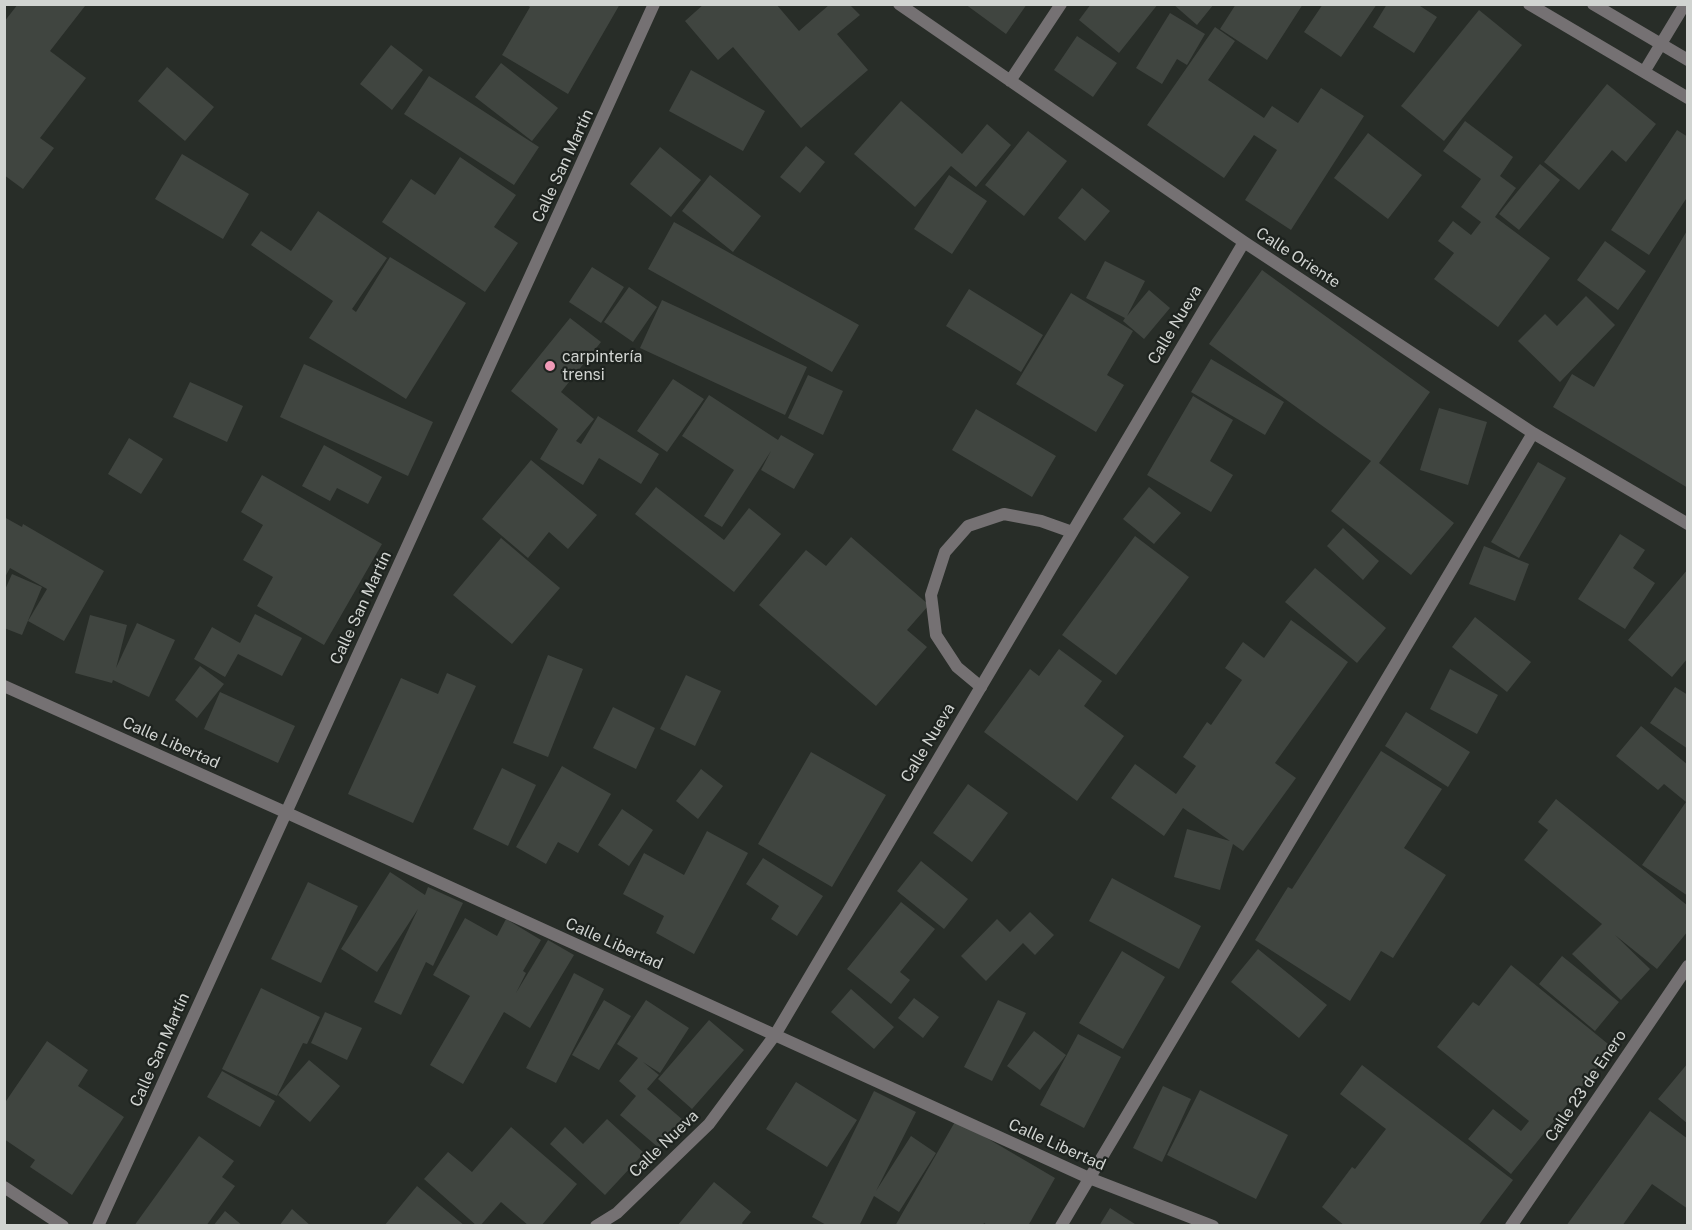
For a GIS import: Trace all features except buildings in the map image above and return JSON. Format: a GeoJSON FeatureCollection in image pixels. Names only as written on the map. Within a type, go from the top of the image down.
{"type":"FeatureCollection","features":[{"type":"Feature","properties":{"kind":"street","name":"Calle San Martín"},"geometry":{"type":"LineString","coordinates":[[98,1226],[654,4]]}},
{"type":"Feature","properties":{"kind":"street","name":"Calle Oriente"},"geometry":{"type":"LineString","coordinates":[[899,4],[1244,242],[1533,433],[1688,524]]}},
{"type":"Feature","properties":{"kind":"street"},"geometry":{"type":"LineString","coordinates":[[1010,81],[1061,4]]}},
{"type":"Feature","properties":{"kind":"street"},"geometry":{"type":"LineString","coordinates":[[1529,4],[1688,98]]}},
{"type":"Feature","properties":{"kind":"street"},"geometry":{"type":"LineString","coordinates":[[1593,4],[1688,60]]}},
{"type":"Feature","properties":{"kind":"street"},"geometry":{"type":"LineString","coordinates":[[1644,72],[1685,4]]}},
{"type":"Feature","properties":{"kind":"street","name":"Calle Nueva"},"geometry":{"type":"LineString","coordinates":[[596,1226],[617,1213],[709,1124],[775,1035],[1244,242]]}},
{"type":"Feature","properties":{"kind":"street"},"geometry":{"type":"LineString","coordinates":[[1061,1226],[1533,433]]}},
{"type":"Feature","properties":{"kind":"street"},"geometry":{"type":"LineString","coordinates":[[981,687],[957,667],[936,635],[931,595],[945,552],[968,526],[1004,514],[1041,521],[1072,532]]}},
{"type":"Feature","properties":{"kind":"street","name":"Calle Libertad"},"geometry":{"type":"LineString","coordinates":[[4,686],[1089,1178],[1213,1226]]}},
{"type":"Feature","properties":{"kind":"street","name":"Calle 23 de Enero"},"geometry":{"type":"LineString","coordinates":[[1511,1226],[1686,971]]}},
{"type":"Feature","properties":{"kind":"street"},"geometry":{"type":"LineString","coordinates":[[4,1187],[63,1226]]}},
{"type":"Feature","properties":{"kind":"place","name":"carpintería trensi"},"geometry":{"type":"Point","coordinates":[550,366]}}]}
